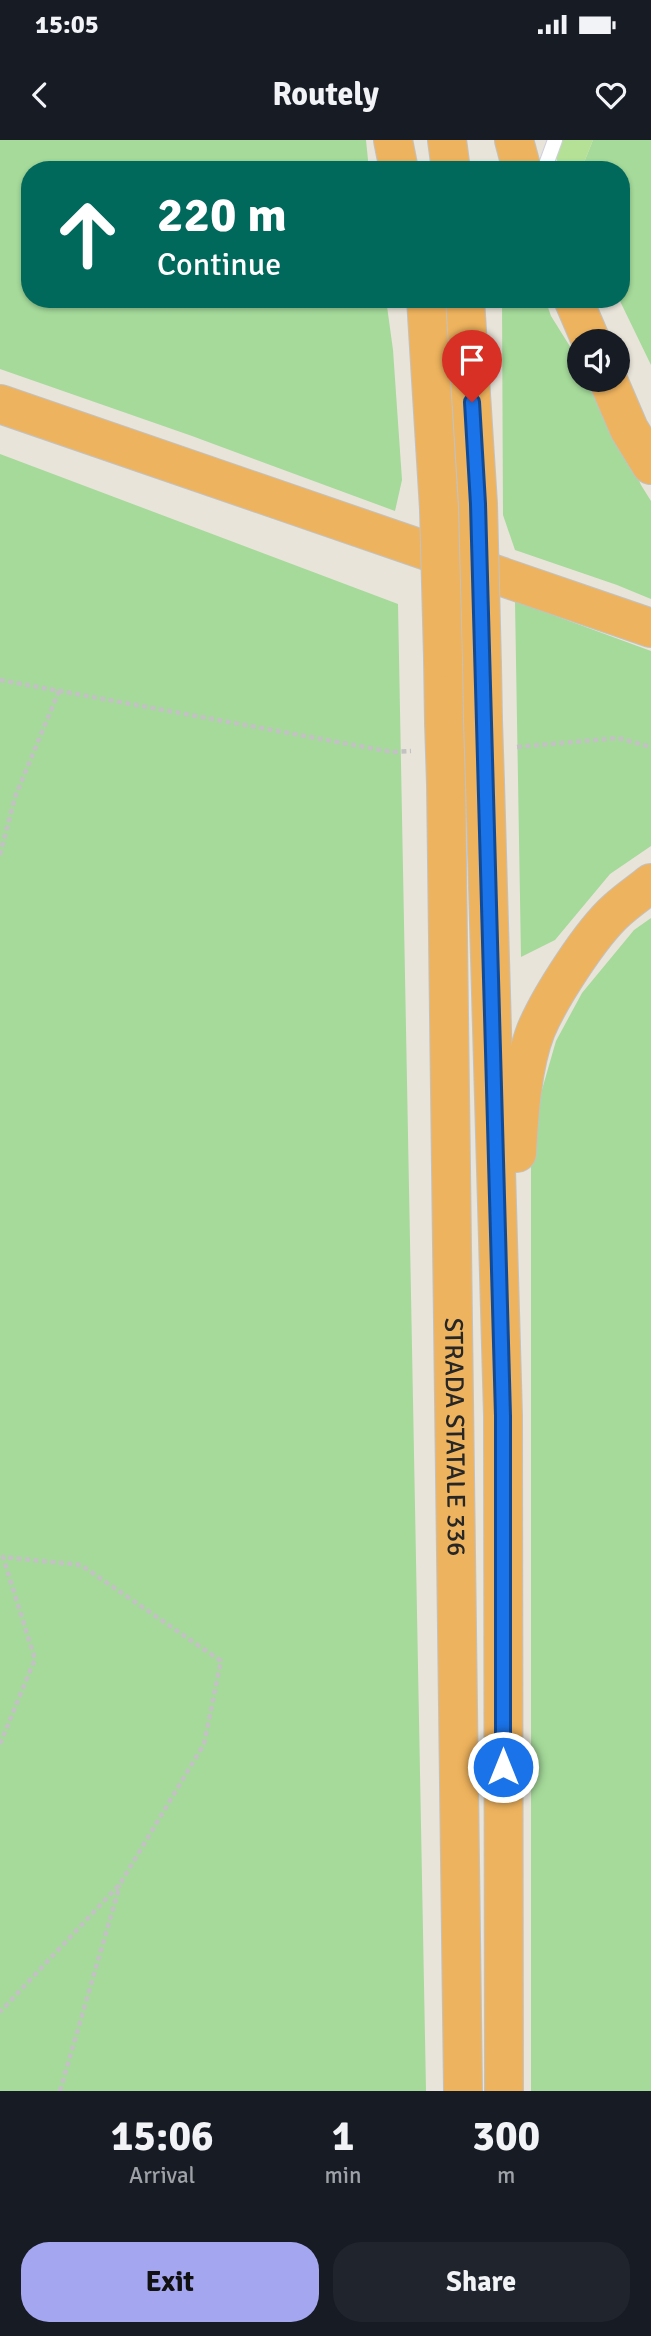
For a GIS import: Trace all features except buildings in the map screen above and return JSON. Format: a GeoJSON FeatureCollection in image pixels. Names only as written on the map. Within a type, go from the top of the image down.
{"type":"FeatureCollection","features":[{"type":"Feature","properties":{"kind":"highway"},"geometry":{"type":"LineString","coordinates":[[393,140],[397,161]]}},
{"type":"Feature","properties":{"kind":"highway"},"geometry":{"type":"LineString","coordinates":[[406,140],[409,161]]}},
{"type":"Feature","properties":{"kind":"highway"},"geometry":{"type":"LineString","coordinates":[[447,140],[449,161]]}},
{"type":"Feature","properties":{"kind":"highway"},"geometry":{"type":"LineString","coordinates":[[514,140],[520,161]]}},
{"type":"Feature","properties":{"kind":"highway","name":"STRADA STATALE 336"},"geometry":{"type":"LineString","coordinates":[[427,308],[439,509],[446,784],[463,2091]]}},
{"type":"Feature","properties":{"kind":"highway","name":"STRADA STATALE 336"},"geometry":{"type":"LineString","coordinates":[[466,308],[478,504],[503,1416],[504,2091]]}},
{"type":"Feature","properties":{"kind":"highway"},"geometry":{"type":"LineString","coordinates":[[577,308],[586,329]]}},
{"type":"Feature","properties":{"kind":"highway"},"geometry":{"type":"LineString","coordinates":[[613,392],[629,429],[651,465]]}},
{"type":"Feature","properties":{"kind":"highway"},"geometry":{"type":"LineString","coordinates":[[0,404],[651,628]]}},
{"type":"Feature","properties":{"kind":"highway"},"geometry":{"type":"LineString","coordinates":[[503,1416],[516,1303],[516,1158],[520,1098],[536,1031],[562,982],[595,936],[615,911],[651,883]]}},
{"type":"Feature","properties":{"kind":"lane"},"geometry":{"type":"LineString","coordinates":[[547,161],[555,140]]}},
{"type":"Feature","properties":{"kind":"path"},"geometry":{"type":"LineString","coordinates":[[0,680],[391,752],[417,751]]}},
{"type":"Feature","properties":{"kind":"path"},"geometry":{"type":"LineString","coordinates":[[0,855],[15,797],[59,691]]}},
{"type":"Feature","properties":{"kind":"path"},"geometry":{"type":"LineString","coordinates":[[508,748],[618,738],[651,747]]}},
{"type":"Feature","properties":{"kind":"path"},"geometry":{"type":"LineString","coordinates":[[0,1744],[35,1659],[3,1557],[81,1565],[221,1661],[204,1744],[120,1884],[0,2012]]}},
{"type":"Feature","properties":{"kind":"path"},"geometry":{"type":"LineString","coordinates":[[60,2091],[120,1884]]}},
{"type":"Feature","properties":{"kind":"green space"},"geometry":{"type":"Polygon","coordinates":[[[0,140],[366,140],[368,161],[21,161],[21,308],[387,308],[393,350],[402,480],[395,511],[0,369],[0,140]]]}},
{"type":"Feature","properties":{"kind":"green space"},"geometry":{"type":"Polygon","coordinates":[[[551,140],[593,140],[585,161],[557,161],[551,140]]]}},
{"type":"Feature","properties":{"kind":"green space"},"geometry":{"type":"Polygon","coordinates":[[[593,140],[651,140],[651,365],[623,308],[630,308],[630,161],[585,161],[593,140]]]}},
{"type":"Feature","properties":{"kind":"green space"},"geometry":{"type":"Polygon","coordinates":[[[502,308],[548,308],[567,342],[567,392],[598,392],[651,501],[651,599],[515,550],[503,515],[502,308]]]}},
{"type":"Feature","properties":{"kind":"green space"},"geometry":{"type":"Polygon","coordinates":[[[0,454],[398,604],[426,2091],[0,2091],[0,454]]]}},
{"type":"Feature","properties":{"kind":"green space"},"geometry":{"type":"Polygon","coordinates":[[[515,601],[651,651],[651,846],[610,874],[555,940],[521,957],[515,601]]]}},
{"type":"Feature","properties":{"kind":"green space"},"geometry":{"type":"Polygon","coordinates":[[[651,918],[651,2091],[531,2091],[531,1161],[539,1100],[556,1041],[582,993],[634,930],[651,918]]]}},
{"type":"Feature","properties":{"kind":"route"},"geometry":{"type":"LineString","coordinates":[[472,402],[478,504],[503,1416],[503,1767]]}}]}
